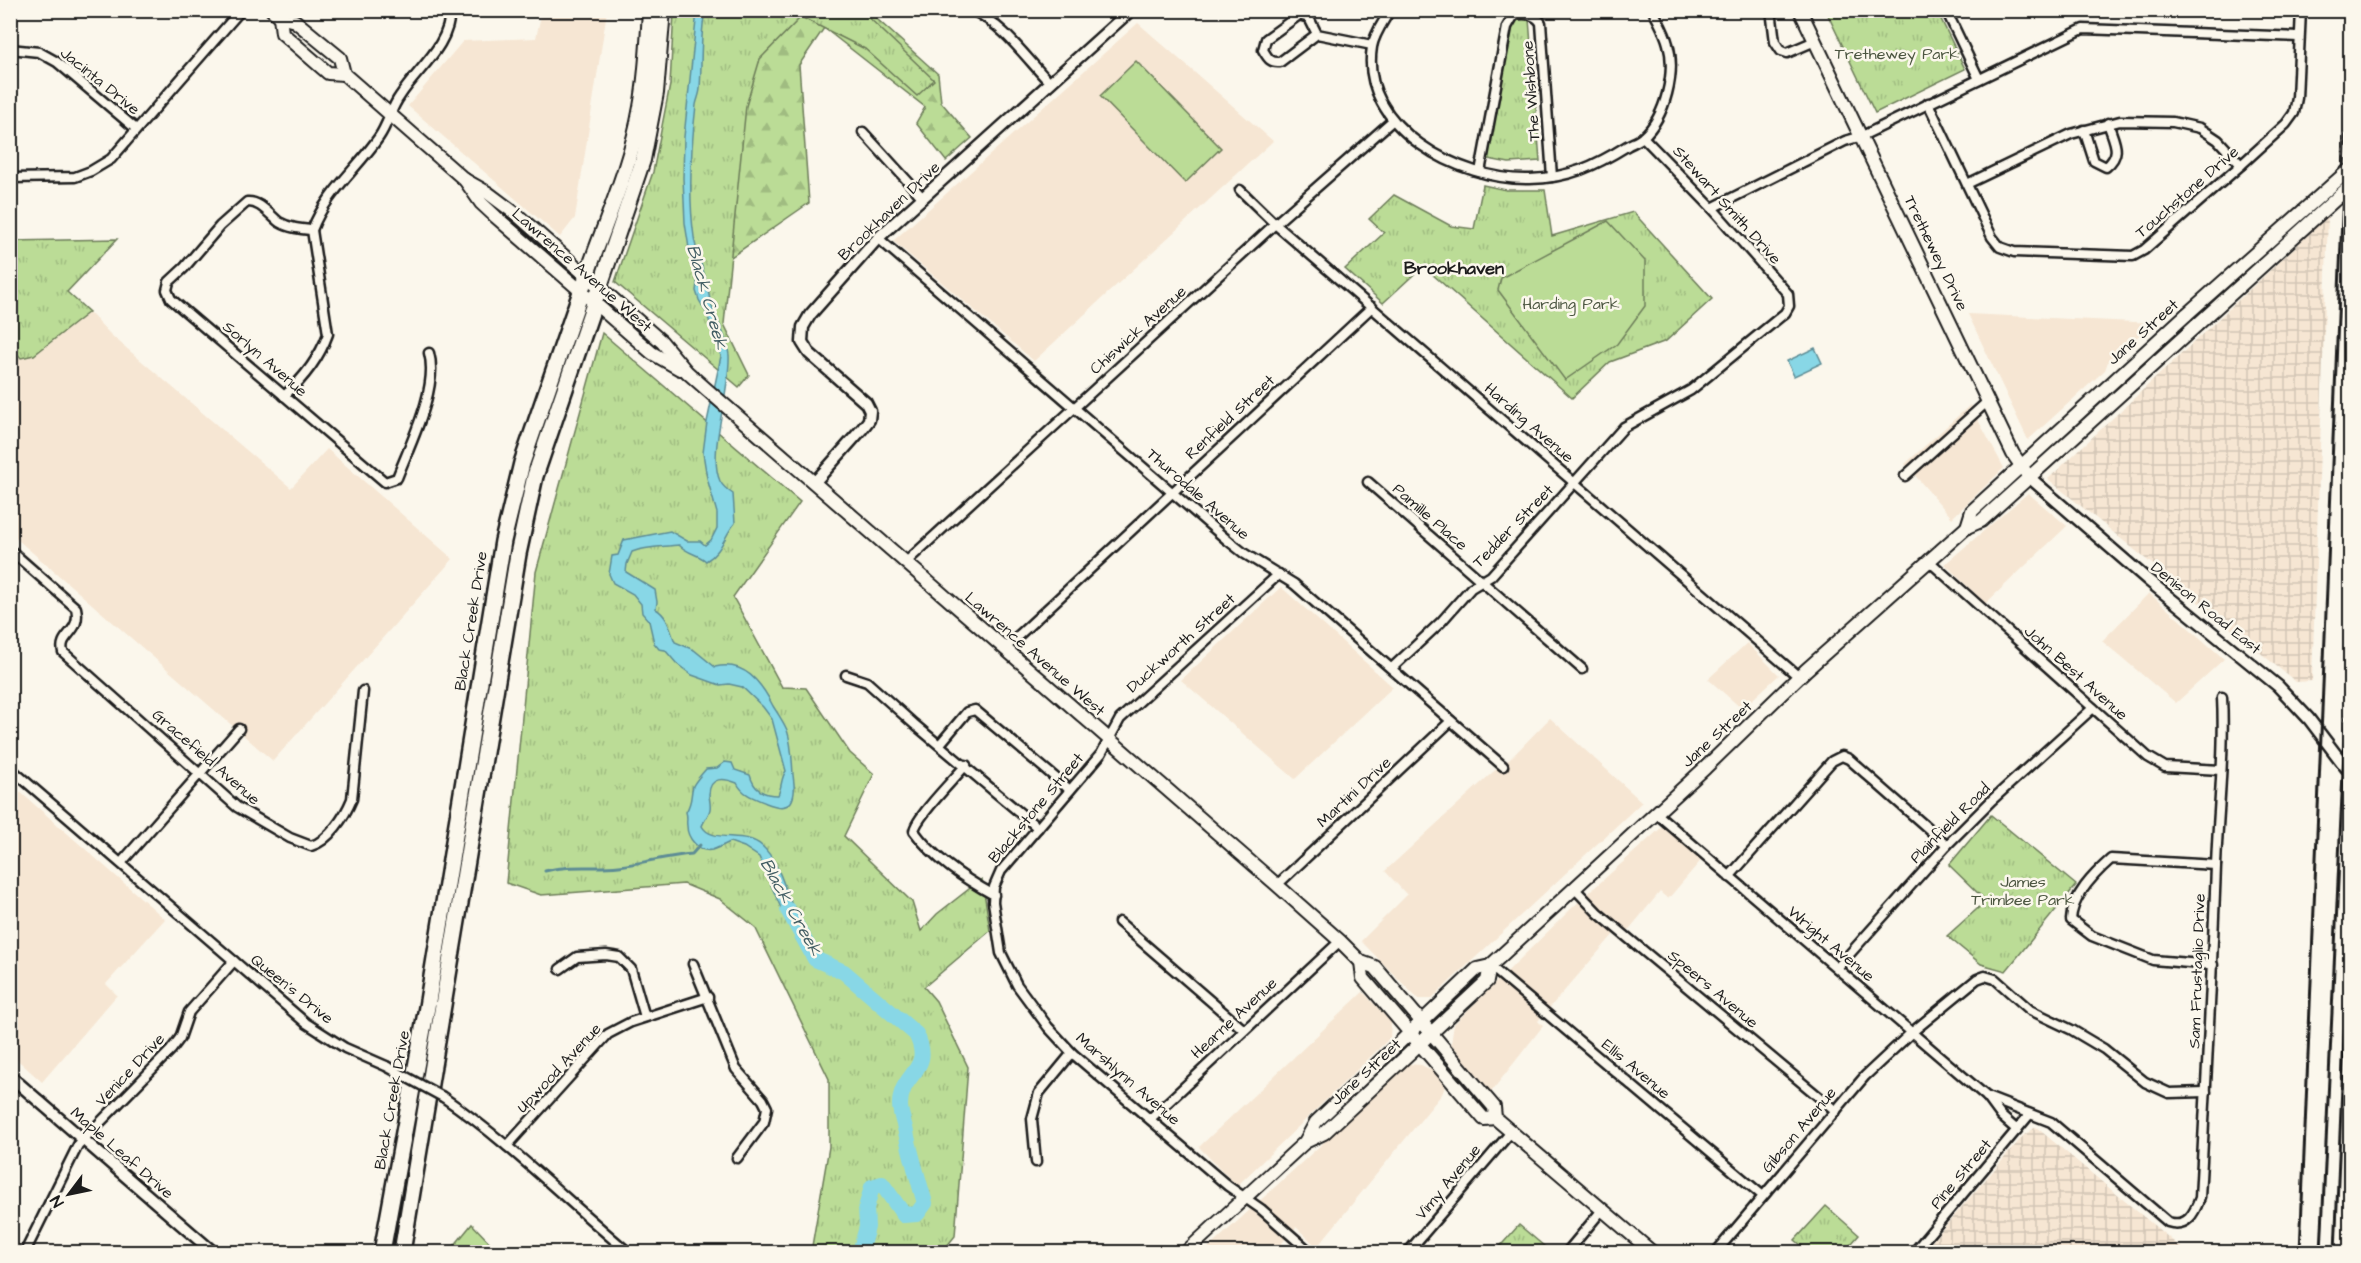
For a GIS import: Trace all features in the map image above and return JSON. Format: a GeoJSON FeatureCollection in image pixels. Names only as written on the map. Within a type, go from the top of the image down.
{"type":"FeatureCollection","features":[{"type":"Feature","properties":{"kind":"highway","name":"Black Creek Drive"},"geometry":{"type":"LineString","coordinates":[[382,1252],[427,1007],[503,541],[522,463],[581,292]]}},
{"type":"Feature","properties":{"kind":"highway"},"geometry":{"type":"LineString","coordinates":[[402,1252],[518,554],[536,476],[594,304]]}},
{"type":"Feature","properties":{"kind":"main road","name":"Black Creek Drive"},"geometry":{"type":"LineString","coordinates":[[581,292],[625,168],[641,108],[648,54],[650,10]]}},
{"type":"Feature","properties":{"kind":"main road"},"geometry":{"type":"LineString","coordinates":[[594,304],[644,160],[656,93],[663,10]]}},
{"type":"Feature","properties":{"kind":"main road","name":"Trethewey Drive"},"geometry":{"type":"LineString","coordinates":[[1800,10],[2019,466],[2029,477]]}},
{"type":"Feature","properties":{"kind":"main road","name":"Lawrence Avenue West"},"geometry":{"type":"LineString","coordinates":[[276,14],[282,33],[308,56],[328,73],[344,74]]}},
{"type":"Feature","properties":{"kind":"main road","name":"Lawrence Avenue West"},"geometry":{"type":"LineString","coordinates":[[276,14],[295,21],[340,58],[344,74],[465,180],[481,202],[594,304],[652,353],[687,372]]}},
{"type":"Feature","properties":{"kind":"main road","name":"Jane Street"},"geometry":{"type":"LineString","coordinates":[[1968,527],[1972,511],[2019,466],[2088,407],[2187,314],[2350,169]]}},
{"type":"Feature","properties":{"kind":"main road","name":"Lawrence Avenue West"},"geometry":{"type":"LineString","coordinates":[[465,180],[488,193],[516,214],[662,342],[687,372],[705,388],[1277,885],[1361,962],[1375,967],[1494,1107],[1495,1118],[1652,1252]]}},
{"type":"Feature","properties":{"kind":"main road","name":"Jane Street"},"geometry":{"type":"LineString","coordinates":[[1305,1142],[1316,1122],[1477,969],[1490,966],[1799,677],[1968,527],[1981,521],[2350,186]]}},
{"type":"Feature","properties":{"kind":"main road","name":"Lawrence Avenue West"},"geometry":{"type":"LineString","coordinates":[[1361,962],[1363,978],[1409,1032],[1484,1119],[1495,1118]]}},
{"type":"Feature","properties":{"kind":"main road","name":"Jane Street"},"geometry":{"type":"LineString","coordinates":[[1186,1252],[1305,1142],[1324,1133],[1432,1033],[1487,981],[1490,966]]}},
{"type":"Feature","properties":{"kind":"street"},"geometry":{"type":"LineString","coordinates":[[10,178],[75,177],[111,159],[241,10]]}},
{"type":"Feature","properties":{"kind":"street"},"geometry":{"type":"LineString","coordinates":[[284,396],[314,364],[328,334],[312,230],[325,202],[380,136],[399,96],[443,41],[450,26],[450,10]]}},
{"type":"Feature","properties":{"kind":"street"},"geometry":{"type":"LineString","coordinates":[[972,10],[998,28],[1050,83]]}},
{"type":"Feature","properties":{"kind":"street","name":"Brookhaven Drive"},"geometry":{"type":"LineString","coordinates":[[814,483],[870,420],[870,411],[859,396],[809,353],[802,342],[802,333],[810,315],[878,238],[1131,10]]}},
{"type":"Feature","properties":{"kind":"street"},"geometry":{"type":"LineString","coordinates":[[1390,10],[1372,45],[1374,86],[1378,100],[1392,121],[1435,153],[1463,168],[1505,178],[1529,179],[1552,177],[1602,162],[1643,137],[1660,112],[1671,74],[1668,42],[1653,10]]}},
{"type":"Feature","properties":{"kind":"street"},"geometry":{"type":"LineString","coordinates":[[1771,10],[1776,42],[1781,51],[1787,53],[1815,41]]}},
{"type":"Feature","properties":{"kind":"street"},"geometry":{"type":"LineString","coordinates":[[1946,10],[1979,79]]}},
{"type":"Feature","properties":{"kind":"street","name":"Touchstone Drive"},"geometry":{"type":"LineString","coordinates":[[1928,103],[1992,237],[2002,248],[2014,252],[2133,256],[2144,250],[2241,165],[2286,124],[2294,113],[2297,98],[2301,10]]}},
{"type":"Feature","properties":{"kind":"street","name":"The Wishbone"},"geometry":{"type":"LineString","coordinates":[[1480,172],[1507,27],[1514,15],[1525,13],[1536,17],[1541,23],[1552,177]]}},
{"type":"Feature","properties":{"kind":"street"},"geometry":{"type":"LineString","coordinates":[[1317,34],[1310,18],[1299,15],[1266,39],[1263,50],[1268,58],[1274,62],[1280,62],[1317,34],[1372,45]]}},
{"type":"Feature","properties":{"kind":"street"},"geometry":{"type":"LineString","coordinates":[[1712,208],[1845,141],[1862,136],[2083,29],[2299,37]]}},
{"type":"Feature","properties":{"kind":"street"},"geometry":{"type":"LineString","coordinates":[[308,56],[319,40]]}},
{"type":"Feature","properties":{"kind":"street","name":"Jacinta Drive"},"geometry":{"type":"LineString","coordinates":[[10,49],[39,52],[57,62],[136,129]]}},
{"type":"Feature","properties":{"kind":"street","name":"Chiswick Avenue"},"geometry":{"type":"LineString","coordinates":[[905,563],[1392,121]]}},
{"type":"Feature","properties":{"kind":"street"},"geometry":{"type":"LineString","coordinates":[[1967,184],[2071,134],[2120,121],[2173,122],[2200,128],[2218,140],[2241,165]]}},
{"type":"Feature","properties":{"kind":"street"},"geometry":{"type":"LineString","coordinates":[[2084,130],[2094,161],[2106,167],[2114,161],[2117,152],[2108,123]]}},
{"type":"Feature","properties":{"kind":"street"},"geometry":{"type":"LineString","coordinates":[[863,132],[922,197]]}},
{"type":"Feature","properties":{"kind":"street","name":"Stewart Smith Drive"},"geometry":{"type":"LineString","coordinates":[[1643,137],[1712,208],[1788,294]]}},
{"type":"Feature","properties":{"kind":"street","name":"Harding Avenue"},"geometry":{"type":"LineString","coordinates":[[1240,190],[1275,225],[1799,677]]}},
{"type":"Feature","properties":{"kind":"street","name":"Sorlyn Avenue"},"geometry":{"type":"LineString","coordinates":[[312,230],[302,230],[280,222],[258,204],[247,202],[220,226],[169,282],[167,290],[171,299],[385,482],[397,478],[430,389],[432,370],[429,354]]}},
{"type":"Feature","properties":{"kind":"street","name":"Thurodale Avenue"},"geometry":{"type":"LineString","coordinates":[[878,238],[1245,554],[1294,584],[1503,766]]}},
{"type":"Feature","properties":{"kind":"street","name":"Tedder Street"},"geometry":{"type":"LineString","coordinates":[[1392,668],[1442,622],[1471,588],[1491,576],[1624,427],[1691,390],[1785,313],[1789,306],[1788,294]]}},
{"type":"Feature","properties":{"kind":"street","name":"Renfield Street"},"geometry":{"type":"LineString","coordinates":[[1004,649],[1372,307]]}},
{"type":"Feature","properties":{"kind":"street"},"geometry":{"type":"LineString","coordinates":[[1905,476],[1988,401]]}},
{"type":"Feature","properties":{"kind":"street","name":"Denison Road East"},"geometry":{"type":"LineString","coordinates":[[2029,477],[2149,582],[2278,686],[2310,719],[2350,773]]}},
{"type":"Feature","properties":{"kind":"street","name":"Pamille Place"},"geometry":{"type":"LineString","coordinates":[[1368,482],[1582,669]]}},
{"type":"Feature","properties":{"kind":"street","name":"Gracefield Avenue"},"geometry":{"type":"LineString","coordinates":[[10,549],[76,608],[78,616],[76,627],[63,642],[63,652],[251,817],[290,838],[311,846],[316,845],[329,835],[347,812],[352,799],[363,691]]}},
{"type":"Feature","properties":{"kind":"street","name":"John Best Avenue"},"geometry":{"type":"LineString","coordinates":[[1929,561],[2148,757],[2165,767],[2220,770]]}},
{"type":"Feature","properties":{"kind":"street","name":"Duckworth Street"},"geometry":{"type":"LineString","coordinates":[[1108,739],[1120,719],[1279,574]]}},
{"type":"Feature","properties":{"kind":"street"},"geometry":{"type":"LineString","coordinates":[[846,675],[867,682],[1038,828]]}},
{"type":"Feature","properties":{"kind":"street","name":"Sam Frustaglio Drive"},"geometry":{"type":"LineString","coordinates":[[2168,1222],[2176,1225],[2184,1223],[2193,1214],[2200,1198],[2213,965],[2223,722],[2222,697]]}},
{"type":"Feature","properties":{"kind":"street","name":"Plainfield Road"},"geometry":{"type":"LineString","coordinates":[[1837,968],[1947,845],[1992,800],[2093,708]]}},
{"type":"Feature","properties":{"kind":"street"},"geometry":{"type":"LineString","coordinates":[[940,744],[967,712],[975,710],[1070,790]]}},
{"type":"Feature","properties":{"kind":"street","name":"Martini Drive"},"geometry":{"type":"LineString","coordinates":[[1277,885],[1451,721]]}},
{"type":"Feature","properties":{"kind":"street"},"geometry":{"type":"LineString","coordinates":[[121,863],[239,729]]}},
{"type":"Feature","properties":{"kind":"street","name":"Blackstone Street"},"geometry":{"type":"LineString","coordinates":[[1007,969],[997,933],[994,895],[996,880],[1001,871],[1101,754],[1108,739]]}},
{"type":"Feature","properties":{"kind":"street"},"geometry":{"type":"LineString","coordinates":[[1729,877],[1832,761],[1842,756],[1849,759],[1947,845]]}},
{"type":"Feature","properties":{"kind":"street"},"geometry":{"type":"LineString","coordinates":[[966,765],[915,825],[914,831],[939,858],[967,880],[994,895]]}},
{"type":"Feature","properties":{"kind":"street","name":"Queen's Drive"},"geometry":{"type":"LineString","coordinates":[[10,768],[306,1023],[325,1036],[443,1097],[479,1122],[628,1252]]}},
{"type":"Feature","properties":{"kind":"street","name":"Wright Avenue"},"geometry":{"type":"LineString","coordinates":[[1656,813],[1987,1097],[2001,1116],[2018,1130]]}},
{"type":"Feature","properties":{"kind":"street"},"geometry":{"type":"LineString","coordinates":[[2213,965],[2153,960],[2092,936],[2071,920],[2072,907],[2077,897],[2111,859],[2216,865]]}},
{"type":"Feature","properties":{"kind":"street","name":"Speers Avenue"},"geometry":{"type":"LineString","coordinates":[[1574,888],[1598,913],[1836,1111]]}},
{"type":"Feature","properties":{"kind":"street"},"geometry":{"type":"LineString","coordinates":[[1119,922],[1244,1030]]}},
{"type":"Feature","properties":{"kind":"street","name":"Hearne Avenue"},"geometry":{"type":"LineString","coordinates":[[1150,1119],[1340,941]]}},
{"type":"Feature","properties":{"kind":"street"},"geometry":{"type":"LineString","coordinates":[[560,969],[577,957],[606,955],[619,957],[631,969],[645,1017]]}},
{"type":"Feature","properties":{"kind":"street","name":"Venice Drive"},"geometry":{"type":"LineString","coordinates":[[25,1252],[78,1145],[171,1050],[180,1038],[189,1012],[234,961]]}},
{"type":"Feature","properties":{"kind":"street"},"geometry":{"type":"LineString","coordinates":[[693,964],[736,1069],[764,1100],[767,1108],[764,1122],[737,1158]]}},
{"type":"Feature","properties":{"kind":"street","name":"Ellis Avenue"},"geometry":{"type":"LineString","coordinates":[[1490,966],[1763,1196]]}},
{"type":"Feature","properties":{"kind":"street","name":"Marshlynn Avenue"},"geometry":{"type":"LineString","coordinates":[[1007,969],[1048,1027],[1072,1053],[1310,1252]]}},
{"type":"Feature","properties":{"kind":"street","name":"Gibson Avenue"},"geometry":{"type":"LineString","coordinates":[[1716,1252],[1865,1076],[1911,1033],[1977,979],[1985,976],[1995,979],[2030,1010],[2072,1030],[2104,1049],[2145,1082],[2169,1093],[2206,1092]]}},
{"type":"Feature","properties":{"kind":"street","name":"Upwood Avenue"},"geometry":{"type":"LineString","coordinates":[[507,1146],[598,1043],[621,1026],[708,996]]}},
{"type":"Feature","properties":{"kind":"street"},"geometry":{"type":"LineString","coordinates":[[1036,1162],[1032,1119],[1039,1093],[1072,1053]]}},
{"type":"Feature","properties":{"kind":"street","name":"Maple Leaf Drive"},"geometry":{"type":"LineString","coordinates":[[10,1076],[213,1252]]}},
{"type":"Feature","properties":{"kind":"street","name":"Wright Avenue"},"geometry":{"type":"LineString","coordinates":[[1987,1097],[2050,1122],[2168,1222]]}},
{"type":"Feature","properties":{"kind":"street","name":"Pine Street"},"geometry":{"type":"LineString","coordinates":[[1914,1252],[2030,1114]]}},
{"type":"Feature","properties":{"kind":"street","name":"Vimy Avenue"},"geometry":{"type":"LineString","coordinates":[[1408,1252],[1510,1132]]}},
{"type":"Feature","properties":{"kind":"street"},"geometry":{"type":"LineString","coordinates":[[1567,1252],[1602,1210]]}},
{"type":"Feature","properties":{"kind":"shaded area"},"geometry":{"type":"Polygon","coordinates":[[[542,11],[607,11],[575,218],[560,237],[408,106],[463,41],[536,38],[542,11]]]}},
{"type":"Feature","properties":{"kind":"shaded area"},"geometry":{"type":"Polygon","coordinates":[[[1138,23],[1273,141],[1034,361],[893,241],[1138,23]]]}},
{"type":"Feature","properties":{"kind":"shaded area"},"geometry":{"type":"Polygon","coordinates":[[[2328,216],[2312,681],[2296,682],[2048,479],[2328,216]]]}},
{"type":"Feature","properties":{"kind":"shaded area"},"geometry":{"type":"Polygon","coordinates":[[[89,312],[111,335],[291,488],[327,449],[453,559],[273,761],[11,534],[10,347],[21,358],[34,355],[89,312]]]}},
{"type":"Feature","properties":{"kind":"shaded area"},"geometry":{"type":"Polygon","coordinates":[[[1968,314],[2155,323],[2109,359],[2105,370],[2028,440],[1968,314]]]}},
{"type":"Feature","properties":{"kind":"shaded area"},"geometry":{"type":"Polygon","coordinates":[[[1970,405],[2004,468],[1952,518],[1905,464],[1970,405]]]}},
{"type":"Feature","properties":{"kind":"shaded area"},"geometry":{"type":"Polygon","coordinates":[[[2028,493],[2067,526],[1985,604],[1945,564],[2028,493]]]}},
{"type":"Feature","properties":{"kind":"shaded area"},"geometry":{"type":"Polygon","coordinates":[[[1281,587],[1393,687],[1295,779],[1181,680],[1281,587]]]}},
{"type":"Feature","properties":{"kind":"shaded area"},"geometry":{"type":"Polygon","coordinates":[[[2149,593],[2224,659],[2176,703],[2102,641],[2149,593]]]}},
{"type":"Feature","properties":{"kind":"shaded area"},"geometry":{"type":"Polygon","coordinates":[[[1747,643],[1779,675],[1742,709],[1708,679],[1747,643]]]}},
{"type":"Feature","properties":{"kind":"shaded area"},"geometry":{"type":"Polygon","coordinates":[[[1550,718],[1642,802],[1431,999],[1418,999],[1361,941],[1407,895],[1385,871],[1510,759],[1550,718]]]}},
{"type":"Feature","properties":{"kind":"shaded area"},"geometry":{"type":"Polygon","coordinates":[[[11,784],[165,919],[106,984],[117,995],[42,1082],[11,1054],[11,784]]]}},
{"type":"Feature","properties":{"kind":"shaded area"},"geometry":{"type":"Polygon","coordinates":[[[1671,819],[1709,851],[1668,899],[1660,892],[1621,939],[1614,934],[1538,1021],[1543,1026],[1491,1092],[1451,1044],[1454,1024],[1573,907],[1671,819]]]}},
{"type":"Feature","properties":{"kind":"shaded area"},"geometry":{"type":"Polygon","coordinates":[[[1363,992],[1391,1022],[1390,1038],[1237,1186],[1199,1147],[1363,992]]]}},
{"type":"Feature","properties":{"kind":"shaded area"},"geometry":{"type":"Polygon","coordinates":[[[1409,1064],[1421,1065],[1434,1071],[1446,1084],[1442,1094],[1317,1247],[1296,1227],[1274,1252],[1204,1252],[1409,1064]]]}},
{"type":"Feature","properties":{"kind":"shaded area"},"geometry":{"type":"Polygon","coordinates":[[[2036,1127],[2186,1252],[1923,1252],[2024,1135],[2036,1127]]]}},
{"type":"Feature","properties":{"kind":"green space"},"geometry":{"type":"Polygon","coordinates":[[[674,11],[862,11],[934,80],[917,96],[865,49],[801,17],[760,59],[746,106],[724,324],[749,375],[739,387],[615,282],[653,172],[670,85],[674,11]]]}},
{"type":"Feature","properties":{"kind":"green space"},"geometry":{"type":"Polygon","coordinates":[[[733,11],[868,11],[938,74],[941,102],[972,138],[946,161],[916,123],[925,107],[824,28],[799,65],[809,203],[728,259],[733,11]]]}},
{"type":"Feature","properties":{"kind":"green space","name":"Trethewey Park"},"geometry":{"type":"Polygon","coordinates":[[[1826,11],[1937,11],[1965,69],[1875,113],[1826,11]]]}},
{"type":"Feature","properties":{"kind":"green space"},"geometry":{"type":"Polygon","coordinates":[[[1519,15],[1529,19],[1540,161],[1509,163],[1483,158],[1512,24],[1519,15]]]}},
{"type":"Feature","properties":{"kind":"green space"},"geometry":{"type":"Polygon","coordinates":[[[1136,61],[1221,148],[1185,183],[1100,96],[1136,61]]]}},
{"type":"Feature","properties":{"kind":"green space","name":"Harding Park"},"geometry":{"type":"Polygon","coordinates":[[[1483,185],[1506,190],[1545,190],[1552,236],[1633,212],[1712,299],[1666,341],[1610,362],[1572,398],[1423,266],[1383,303],[1345,269],[1384,233],[1369,219],[1394,195],[1451,226],[1474,229],[1483,185]]]}},
{"type":"Feature","properties":{"kind":"green space"},"geometry":{"type":"Polygon","coordinates":[[[1608,221],[1645,261],[1645,306],[1617,344],[1565,380],[1498,290],[1501,278],[1608,221]]]}},
{"type":"Feature","properties":{"kind":"green space"},"geometry":{"type":"Polygon","coordinates":[[[117,239],[67,292],[89,312],[34,355],[21,358],[11,347],[11,241],[117,239]]]}},
{"type":"Feature","properties":{"kind":"green space"},"geometry":{"type":"Polygon","coordinates":[[[602,333],[800,502],[733,597],[782,687],[806,688],[850,753],[874,774],[844,836],[912,902],[921,931],[937,914],[982,879],[990,931],[924,987],[936,1001],[968,1067],[955,1236],[942,1252],[811,1252],[829,1147],[829,1079],[755,927],[720,899],[684,884],[541,895],[506,883],[536,572],[602,333]]]}},
{"type":"Feature","properties":{"kind":"green space","name":"James Trimbee Park"},"geometry":{"type":"Polygon","coordinates":[[[1991,815],[2076,885],[2006,971],[1981,964],[1947,936],[1986,901],[1949,865],[1991,815]]]}},
{"type":"Feature","properties":{"kind":"green space"},"geometry":{"type":"Polygon","coordinates":[[[1826,1206],[1859,1235],[1844,1252],[1809,1252],[1795,1240],[1826,1206]]]}},
{"type":"Feature","properties":{"kind":"green space"},"geometry":{"type":"Polygon","coordinates":[[[472,1224],[493,1246],[488,1252],[449,1252],[472,1224]]]}},
{"type":"Feature","properties":{"kind":"green space"},"geometry":{"type":"Polygon","coordinates":[[[1519,1225],[1551,1252],[1495,1252],[1519,1225]]]}},
{"type":"Feature","properties":{"kind":"water"},"geometry":{"type":"Polygon","coordinates":[[[697,11],[705,11],[700,90],[696,105],[692,155],[692,221],[695,243],[711,304],[724,335],[729,355],[727,386],[716,454],[720,481],[733,494],[735,523],[719,548],[706,561],[679,545],[649,548],[632,552],[626,572],[655,590],[656,609],[666,619],[675,642],[694,650],[715,667],[735,667],[750,675],[763,689],[787,730],[791,746],[794,785],[794,796],[791,802],[783,807],[772,805],[749,796],[737,783],[718,780],[710,788],[710,809],[702,826],[706,831],[720,836],[755,841],[768,852],[780,874],[794,911],[804,926],[794,932],[787,922],[759,857],[744,847],[730,842],[712,850],[698,847],[691,840],[687,824],[686,812],[694,784],[706,769],[717,768],[725,762],[732,763],[735,770],[750,775],[760,791],[778,795],[786,771],[772,719],[742,687],[729,684],[720,685],[692,675],[677,664],[665,650],[659,649],[654,643],[649,621],[642,613],[641,604],[633,594],[613,583],[609,574],[612,556],[618,555],[624,540],[670,531],[687,541],[700,541],[705,545],[711,540],[717,528],[717,513],[703,453],[721,356],[707,314],[696,291],[698,276],[695,268],[692,267],[685,223],[683,178],[684,137],[697,11]]]}},
{"type":"Feature","properties":{"kind":"water"},"geometry":{"type":"Polygon","coordinates":[[[1815,348],[1822,363],[1794,376],[1787,361],[1815,348]]]}},
{"type":"Feature","properties":{"kind":"waterway"},"geometry":{"type":"LineString","coordinates":[[545,871],[628,865],[692,854],[700,845]]}},
{"type":"Feature","properties":{"kind":"waterway","name":"Black Creek"},"geometry":{"type":"LineString","coordinates":[[788,910],[815,959],[844,972],[916,1034],[921,1046],[922,1056],[905,1085],[900,1105],[925,1203],[917,1214],[904,1215],[882,1184],[872,1187],[866,1208],[867,1227],[860,1252]]}},
{"type":"Feature","properties":{"kind":"railway"},"geometry":{"type":"LineString","coordinates":[[2300,1252],[2350,21]]}},
{"type":"Feature","properties":{"kind":"railway"},"geometry":{"type":"LineString","coordinates":[[2321,1252],[2350,620]]}},
{"type":"Feature","properties":{"kind":"railway"},"geometry":{"type":"LineString","coordinates":[[2335,1252],[2350,896]]}},
{"type":"Feature","properties":{"kind":"district","name":"Brookhaven"},"geometry":{"type":"Point","coordinates":[1454,268]}}]}
